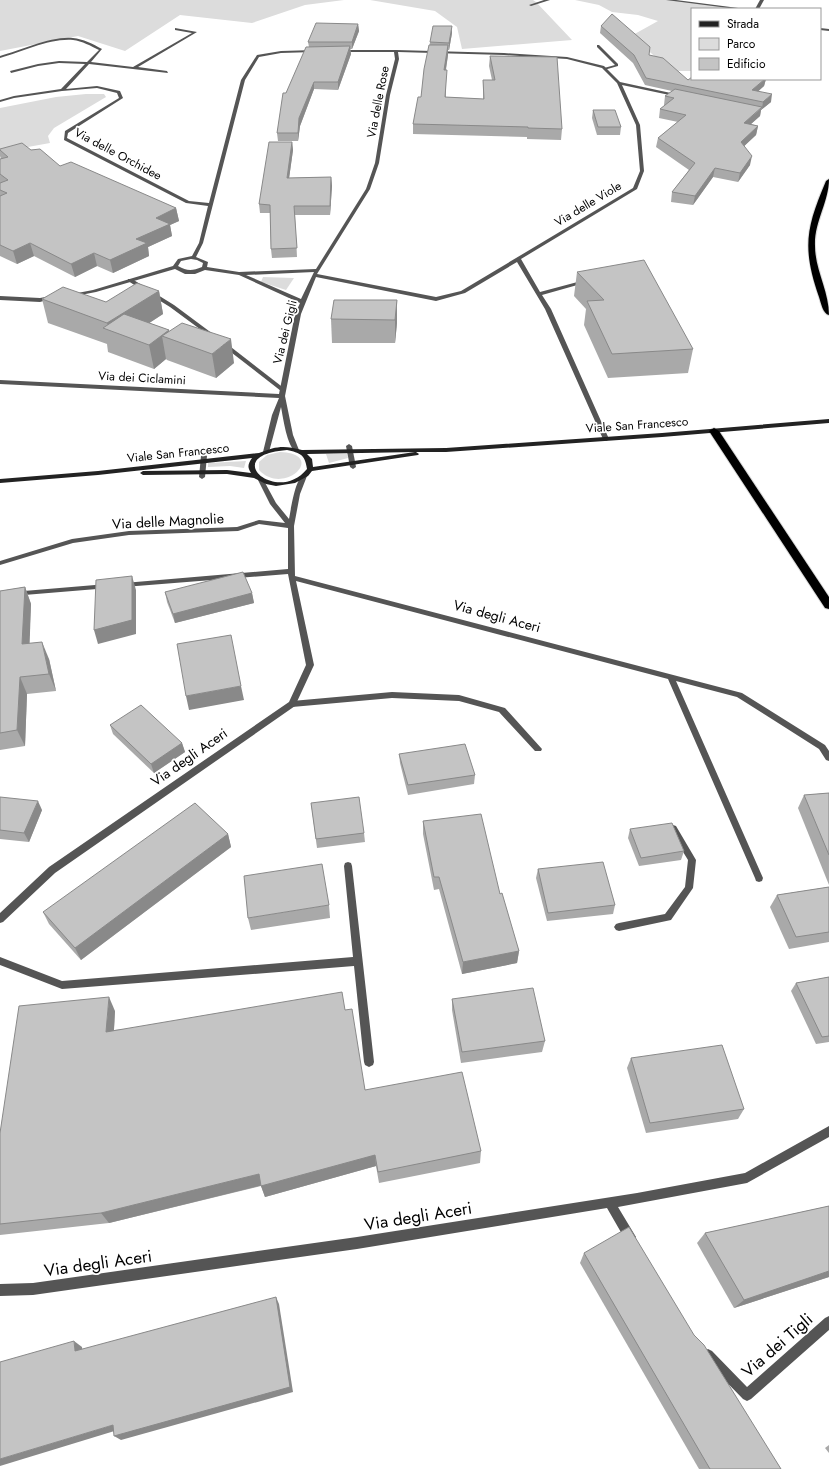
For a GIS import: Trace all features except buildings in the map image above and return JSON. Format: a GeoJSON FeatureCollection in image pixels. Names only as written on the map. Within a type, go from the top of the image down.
{"type":"FeatureCollection","features":[{"type":"Feature","properties":{"kind":"highway"},"geometry":{"type":"LineString","coordinates":[[829,181],[822,197],[811,246],[818,285],[829,313]]}},
{"type":"Feature","properties":{"kind":"highway"},"geometry":{"type":"LineString","coordinates":[[714,430],[827,601]]}},
{"type":"Feature","properties":{"kind":"street"},"geometry":{"type":"LineString","coordinates":[[531,5],[548,0]]}},
{"type":"Feature","properties":{"kind":"street"},"geometry":{"type":"LineString","coordinates":[[668,0],[736,8]]}},
{"type":"Feature","properties":{"kind":"street"},"geometry":{"type":"LineString","coordinates":[[134,68],[195,32],[176,29]]}},
{"type":"Feature","properties":{"kind":"street"},"geometry":{"type":"LineString","coordinates":[[0,58],[71,38],[82,41],[101,50],[62,90]]}},
{"type":"Feature","properties":{"kind":"street"},"geometry":{"type":"LineString","coordinates":[[598,46],[617,65],[606,70]]}},
{"type":"Feature","properties":{"kind":"street"},"geometry":{"type":"LineString","coordinates":[[193,258],[198,251],[243,80],[258,56],[281,52],[317,51]]}},
{"type":"Feature","properties":{"kind":"street","name":"Via delle Rose"},"geometry":{"type":"LineString","coordinates":[[314,275],[368,189],[377,163],[388,95],[397,59],[396,51],[331,51]]}},
{"type":"Feature","properties":{"kind":"street","name":"Via delle Viole"},"geometry":{"type":"LineString","coordinates":[[314,275],[436,299],[463,292],[635,189],[642,171],[638,125],[620,83],[603,67],[567,58],[504,54],[396,51]]}},
{"type":"Feature","properties":{"kind":"street"},"geometry":{"type":"LineString","coordinates":[[11,72],[59,62],[88,63],[167,72]]}},
{"type":"Feature","properties":{"kind":"street"},"geometry":{"type":"LineString","coordinates":[[620,83],[686,97]]}},
{"type":"Feature","properties":{"kind":"street","name":"Via delle Orchidee"},"geometry":{"type":"LineString","coordinates":[[0,101],[14,97],[62,90],[97,87],[119,92],[121,98],[66,132],[65,139],[188,202],[210,205]]}},
{"type":"Feature","properties":{"kind":"street"},"geometry":{"type":"LineString","coordinates":[[175,268],[176,263],[179,261],[193,258],[205,261],[206,263],[204,268]]}},
{"type":"Feature","properties":{"kind":"street"},"geometry":{"type":"LineString","coordinates":[[518,259],[548,309],[606,439]]}},
{"type":"Feature","properties":{"kind":"street"},"geometry":{"type":"LineString","coordinates":[[63,296],[94,291],[175,268],[180,271],[190,272],[204,268],[239,274],[317,270]]}},
{"type":"Feature","properties":{"kind":"street"},"geometry":{"type":"LineString","coordinates":[[239,274],[303,302]]}},
{"type":"Feature","properties":{"kind":"street","name":"Via dei Gigli"},"geometry":{"type":"LineString","coordinates":[[263,454],[283,393],[298,314],[314,275]]}},
{"type":"Feature","properties":{"kind":"street"},"geometry":{"type":"LineString","coordinates":[[130,280],[183,315],[283,393]]}},
{"type":"Feature","properties":{"kind":"street"},"geometry":{"type":"LineString","coordinates":[[539,294],[589,281]]}},
{"type":"Feature","properties":{"kind":"street"},"geometry":{"type":"LineString","coordinates":[[0,298],[40,300],[55,297]]}},
{"type":"Feature","properties":{"kind":"street","name":"Via dei Ciclamini"},"geometry":{"type":"LineString","coordinates":[[0,382],[283,393]]}},
{"type":"Feature","properties":{"kind":"street","name":"Via dei Gigli"},"geometry":{"type":"LineString","coordinates":[[283,393],[290,435],[299,451]]}},
{"type":"Feature","properties":{"kind":"street","name":"Viale San Francesco"},"geometry":{"type":"LineString","coordinates":[[299,451],[350,448],[446,450],[829,421]]}},
{"type":"Feature","properties":{"kind":"street"},"geometry":{"type":"LineString","coordinates":[[291,526],[273,504],[253,471],[252,465],[255,460],[263,454],[281,448],[299,451],[309,459],[310,469],[304,476],[297,494],[291,526],[292,574],[310,665],[292,704],[392,695],[459,698],[502,710],[538,749]]}},
{"type":"Feature","properties":{"kind":"street"},"geometry":{"type":"LineString","coordinates":[[350,448],[353,466]]}},
{"type":"Feature","properties":{"kind":"street","name":"Viale San Francesco"},"geometry":{"type":"LineString","coordinates":[[310,469],[353,466],[446,450]]}},
{"type":"Feature","properties":{"kind":"street","name":"Viale San Francesco"},"geometry":{"type":"LineString","coordinates":[[0,481],[98,473],[203,459],[263,454]]}},
{"type":"Feature","properties":{"kind":"street"},"geometry":{"type":"LineString","coordinates":[[202,475],[203,459]]}},
{"type":"Feature","properties":{"kind":"street","name":"Viale San Francesco"},"geometry":{"type":"LineString","coordinates":[[98,473],[202,475],[227,472],[258,478]]}},
{"type":"Feature","properties":{"kind":"street"},"geometry":{"type":"LineString","coordinates":[[258,478],[269,483],[280,484],[290,482],[304,476]]}},
{"type":"Feature","properties":{"kind":"street","name":"Via delle Magnolie"},"geometry":{"type":"LineString","coordinates":[[0,563],[72,542],[129,533],[238,529],[259,522],[291,526]]}},
{"type":"Feature","properties":{"kind":"street","name":"Via degli Aceri"},"geometry":{"type":"LineString","coordinates":[[0,595],[292,574],[738,696],[822,747],[829,758]]}},
{"type":"Feature","properties":{"kind":"street"},"geometry":{"type":"LineString","coordinates":[[671,678],[759,878]]}},
{"type":"Feature","properties":{"kind":"street","name":"Via degli Aceri"},"geometry":{"type":"LineString","coordinates":[[0,919],[52,870],[292,704]]}},
{"type":"Feature","properties":{"kind":"street"},"geometry":{"type":"LineString","coordinates":[[619,927],[668,917],[689,888],[692,860],[672,827]]}},
{"type":"Feature","properties":{"kind":"street"},"geometry":{"type":"LineString","coordinates":[[348,866],[369,1062]]}},
{"type":"Feature","properties":{"kind":"street"},"geometry":{"type":"LineString","coordinates":[[0,961],[62,985],[358,960]]}},
{"type":"Feature","properties":{"kind":"street","name":"Via degli Aceri"},"geometry":{"type":"LineString","coordinates":[[0,1290],[33,1289],[349,1244],[747,1178],[829,1131]]}},
{"type":"Feature","properties":{"kind":"street"},"geometry":{"type":"LineString","coordinates":[[609,1202],[637,1250]]}},
{"type":"Feature","properties":{"kind":"street","name":"Via dei Tigli"},"geometry":{"type":"LineString","coordinates":[[702,1349],[747,1395],[829,1322]]}},
{"type":"Feature","properties":{"kind":"green space"},"geometry":{"type":"Polygon","coordinates":[[[0,0],[344,0],[305,5],[252,23],[180,15],[125,51],[78,36],[0,51],[0,0]]]}},
{"type":"Feature","properties":{"kind":"green space"},"geometry":{"type":"Polygon","coordinates":[[[370,0],[533,0],[572,40],[462,49],[457,27],[435,11],[370,0]]]}},
{"type":"Feature","properties":{"kind":"green space"},"geometry":{"type":"Polygon","coordinates":[[[575,0],[672,0],[734,8],[691,8],[691,71],[672,71],[631,36],[658,21],[638,15],[612,12],[599,5],[575,0]]]}},
{"type":"Feature","properties":{"kind":"green space"},"geometry":{"type":"Polygon","coordinates":[[[104,94],[106,97],[54,128],[48,136],[50,143],[0,152],[0,108],[56,97],[104,94]]]}},
{"type":"Feature","properties":{"kind":"green space"},"geometry":{"type":"Polygon","coordinates":[[[263,277],[294,278],[286,290],[261,282],[263,277]]]}},
{"type":"Feature","properties":{"kind":"green space"},"geometry":{"type":"Polygon","coordinates":[[[280,452],[294,454],[300,459],[301,466],[297,472],[289,477],[280,479],[269,477],[259,470],[259,462],[267,455],[280,452]]]}},
{"type":"Feature","properties":{"kind":"green space"},"geometry":{"type":"Polygon","coordinates":[[[326,454],[347,454],[348,458],[329,463],[326,454]]]}},
{"type":"Feature","properties":{"kind":"green space"},"geometry":{"type":"Polygon","coordinates":[[[246,461],[244,468],[230,466],[208,467],[208,463],[246,461]]]}}]}
